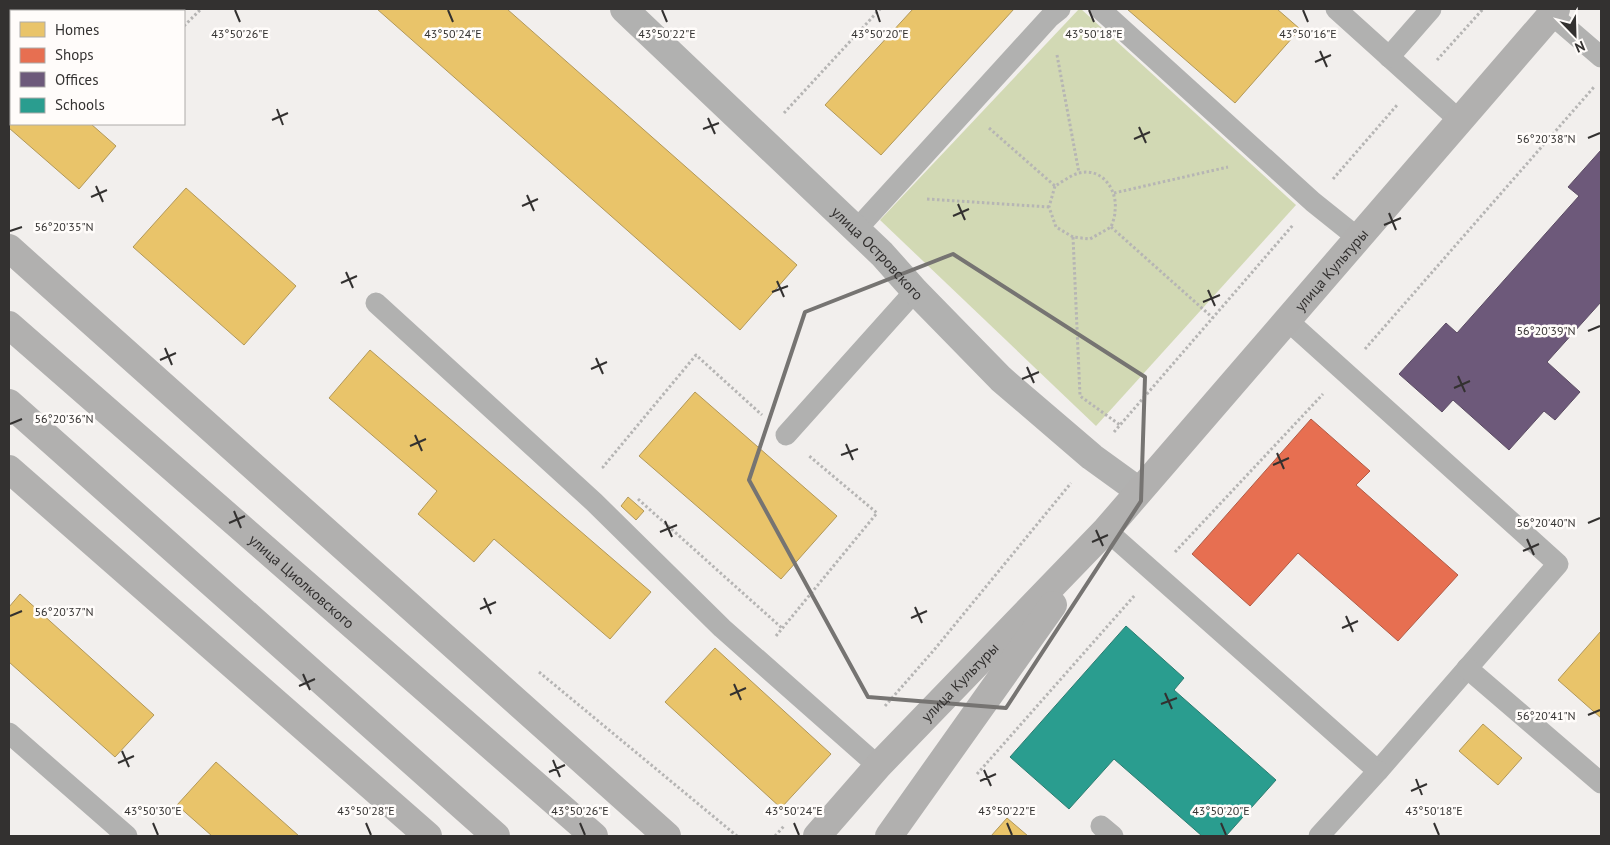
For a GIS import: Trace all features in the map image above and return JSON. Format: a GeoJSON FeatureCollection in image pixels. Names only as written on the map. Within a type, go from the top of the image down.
{"type":"FeatureCollection","features":[{"type":"Feature","properties":{"kind":"main road","name":"улица Культуры"},"geometry":{"type":"LineString","coordinates":[[817,836],[878,766],[1106,530],[1553,12]]}},
{"type":"Feature","properties":{"kind":"main road"},"geometry":{"type":"LineString","coordinates":[[9,248],[667,836]]}},
{"type":"Feature","properties":{"kind":"main road","name":"улица Циолковского"},"geometry":{"type":"LineString","coordinates":[[9,325],[594,836]]}},
{"type":"Feature","properties":{"kind":"main road"},"geometry":{"type":"LineString","coordinates":[[9,403],[496,836]]}},
{"type":"Feature","properties":{"kind":"main road"},"geometry":{"type":"LineString","coordinates":[[9,469],[428,836]]}},
{"type":"Feature","properties":{"kind":"main road","name":"улица Культуры"},"geometry":{"type":"LineString","coordinates":[[889,836],[1106,530]]}},
{"type":"Feature","properties":{"kind":"street","name":"улица Островского"},"geometry":{"type":"LineString","coordinates":[[624,9],[882,254],[915,291],[1001,379],[1092,457],[1139,491]]}},
{"type":"Feature","properties":{"kind":"lane"},"geometry":{"type":"LineString","coordinates":[[1100,9],[1313,202],[1358,238]]}},
{"type":"Feature","properties":{"kind":"lane"},"geometry":{"type":"LineString","coordinates":[[1336,9],[1460,120]]}},
{"type":"Feature","properties":{"kind":"lane"},"geometry":{"type":"LineString","coordinates":[[1389,57],[1431,9]]}},
{"type":"Feature","properties":{"kind":"lane"},"geometry":{"type":"LineString","coordinates":[[1553,12],[1601,57]]}},
{"type":"Feature","properties":{"kind":"lane"},"geometry":{"type":"LineString","coordinates":[[856,230],[1055,13]]}},
{"type":"Feature","properties":{"kind":"lane"},"geometry":{"type":"LineString","coordinates":[[786,435],[915,291]]}},
{"type":"Feature","properties":{"kind":"lane"},"geometry":{"type":"LineString","coordinates":[[376,303],[594,502],[722,628],[878,766]]}},
{"type":"Feature","properties":{"kind":"lane"},"geometry":{"type":"LineString","coordinates":[[1287,320],[1558,564],[1378,771],[1318,836]]}},
{"type":"Feature","properties":{"kind":"lane"},"geometry":{"type":"LineString","coordinates":[[1106,530],[1378,771]]}},
{"type":"Feature","properties":{"kind":"lane"},"geometry":{"type":"LineString","coordinates":[[1467,668],[1601,782]]}},
{"type":"Feature","properties":{"kind":"lane"},"geometry":{"type":"LineString","coordinates":[[9,732],[127,836]]}},
{"type":"Feature","properties":{"kind":"path"},"geometry":{"type":"LineString","coordinates":[[185,25],[201,9]]}},
{"type":"Feature","properties":{"kind":"path"},"geometry":{"type":"LineString","coordinates":[[761,139],[880,9]]}},
{"type":"Feature","properties":{"kind":"path"},"geometry":{"type":"LineString","coordinates":[[852,744],[934,650],[1092,457],[1417,82],[1483,9]]}},
{"type":"Feature","properties":{"kind":"path"},"geometry":{"type":"LineString","coordinates":[[1055,13],[1079,172]]}},
{"type":"Feature","properties":{"kind":"path"},"geometry":{"type":"LineString","coordinates":[[972,781],[1155,573],[1344,372],[1595,86]]}},
{"type":"Feature","properties":{"kind":"path"},"geometry":{"type":"LineString","coordinates":[[967,109],[1055,186]]}},
{"type":"Feature","properties":{"kind":"path"},"geometry":{"type":"LineString","coordinates":[[1114,193],[1265,159]]}},
{"type":"Feature","properties":{"kind":"path"},"geometry":{"type":"LineString","coordinates":[[1079,172],[1096,172],[1105,178],[1114,193],[1116,210],[1111,227],[1090,239],[1073,237],[1056,227],[1049,207],[1055,186],[1079,172]]}},
{"type":"Feature","properties":{"kind":"path"},"geometry":{"type":"LineString","coordinates":[[887,196],[1049,207]]}},
{"type":"Feature","properties":{"kind":"path"},"geometry":{"type":"LineString","coordinates":[[1111,227],[1213,318]]}},
{"type":"Feature","properties":{"kind":"path"},"geometry":{"type":"LineString","coordinates":[[1073,237],[1080,396],[1120,425]]}},
{"type":"Feature","properties":{"kind":"path"},"geometry":{"type":"LineString","coordinates":[[610,473],[603,467],[696,355],[825,470],[877,512],[783,628],[632,493]]}},
{"type":"Feature","properties":{"kind":"path"},"geometry":{"type":"LineString","coordinates":[[775,836],[788,821]]}},
{"type":"Feature","properties":{"kind":"highlighted area"},"geometry":{"type":"Polygon","coordinates":[[[953,254],[1145,377],[1141,501],[1006,708],[868,697],[749,480],[805,312],[953,254]]]}},
{"type":"Feature","properties":{"kind":"green space"},"geometry":{"type":"Polygon","coordinates":[[[1079,9],[1296,205],[1096,426],[880,220],[1079,9]]]}},
{"type":"Feature","properties":{"kind":"building: Homes"},"geometry":{"type":"Polygon","coordinates":[[[110,9],[153,9],[152,10],[110,9]]]}},
{"type":"Feature","properties":{"kind":"building: Homes"},"geometry":{"type":"Polygon","coordinates":[[[377,9],[507,9],[797,265],[740,330],[377,9]]]}},
{"type":"Feature","properties":{"kind":"building: Homes"},"geometry":{"type":"Polygon","coordinates":[[[913,9],[1014,9],[881,155],[825,105],[913,9]]]}},
{"type":"Feature","properties":{"kind":"building: Homes"},"geometry":{"type":"Polygon","coordinates":[[[1127,9],[1277,9],[1300,29],[1235,103],[1127,9]]]}},
{"type":"Feature","properties":{"kind":"building: Homes"},"geometry":{"type":"Polygon","coordinates":[[[9,52],[10,125],[92,125],[116,146],[79,189],[9,128],[9,52]]]}},
{"type":"Feature","properties":{"kind":"building: Homes"},"geometry":{"type":"Polygon","coordinates":[[[186,188],[296,286],[244,345],[133,247],[186,188]]]}},
{"type":"Feature","properties":{"kind":"building: Homes"},"geometry":{"type":"Polygon","coordinates":[[[370,350],[651,592],[610,639],[494,539],[474,562],[418,514],[437,491],[329,398],[370,350]]]}},
{"type":"Feature","properties":{"kind":"building: Homes"},"geometry":{"type":"Polygon","coordinates":[[[695,392],[837,516],[781,579],[639,456],[695,392]]]}},
{"type":"Feature","properties":{"kind":"building: Homes"},"geometry":{"type":"Polygon","coordinates":[[[628,497],[644,511],[636,520],[621,506],[628,497]]]}},
{"type":"Feature","properties":{"kind":"building: Homes"},"geometry":{"type":"Polygon","coordinates":[[[20,594],[154,715],[115,757],[9,662],[9,607],[20,594]]]}},
{"type":"Feature","properties":{"kind":"building: Homes"},"geometry":{"type":"Polygon","coordinates":[[[1601,631],[1601,718],[1558,680],[1601,631]]]}},
{"type":"Feature","properties":{"kind":"building: Homes"},"geometry":{"type":"Polygon","coordinates":[[[715,648],[831,754],[781,808],[665,702],[715,648]]]}},
{"type":"Feature","properties":{"kind":"building: Homes"},"geometry":{"type":"Polygon","coordinates":[[[1483,724],[1522,758],[1498,785],[1459,751],[1483,724]]]}},
{"type":"Feature","properties":{"kind":"building: Homes"},"geometry":{"type":"Polygon","coordinates":[[[216,762],[299,836],[212,836],[177,805],[216,762]]]}},
{"type":"Feature","properties":{"kind":"building: Homes"},"geometry":{"type":"Polygon","coordinates":[[[1007,818],[1028,836],[991,836],[1007,818]]]}},
{"type":"Feature","properties":{"kind":"building: Shops"},"geometry":{"type":"Polygon","coordinates":[[[1311,419],[1370,471],[1356,485],[1458,575],[1398,641],[1298,553],[1250,606],[1192,554],[1311,419]]]}},
{"type":"Feature","properties":{"kind":"building: Offices"},"geometry":{"type":"Polygon","coordinates":[[[1601,150],[1601,302],[1547,362],[1580,392],[1555,420],[1544,411],[1509,450],[1453,400],[1442,412],[1399,374],[1446,323],[1457,333],[1579,196],[1568,187],[1601,150]]]}},
{"type":"Feature","properties":{"kind":"building: Schools"},"geometry":{"type":"Polygon","coordinates":[[[1126,626],[1184,678],[1174,690],[1276,780],[1226,836],[1202,836],[1114,759],[1069,809],[1010,757],[1126,626]]]}}]}
